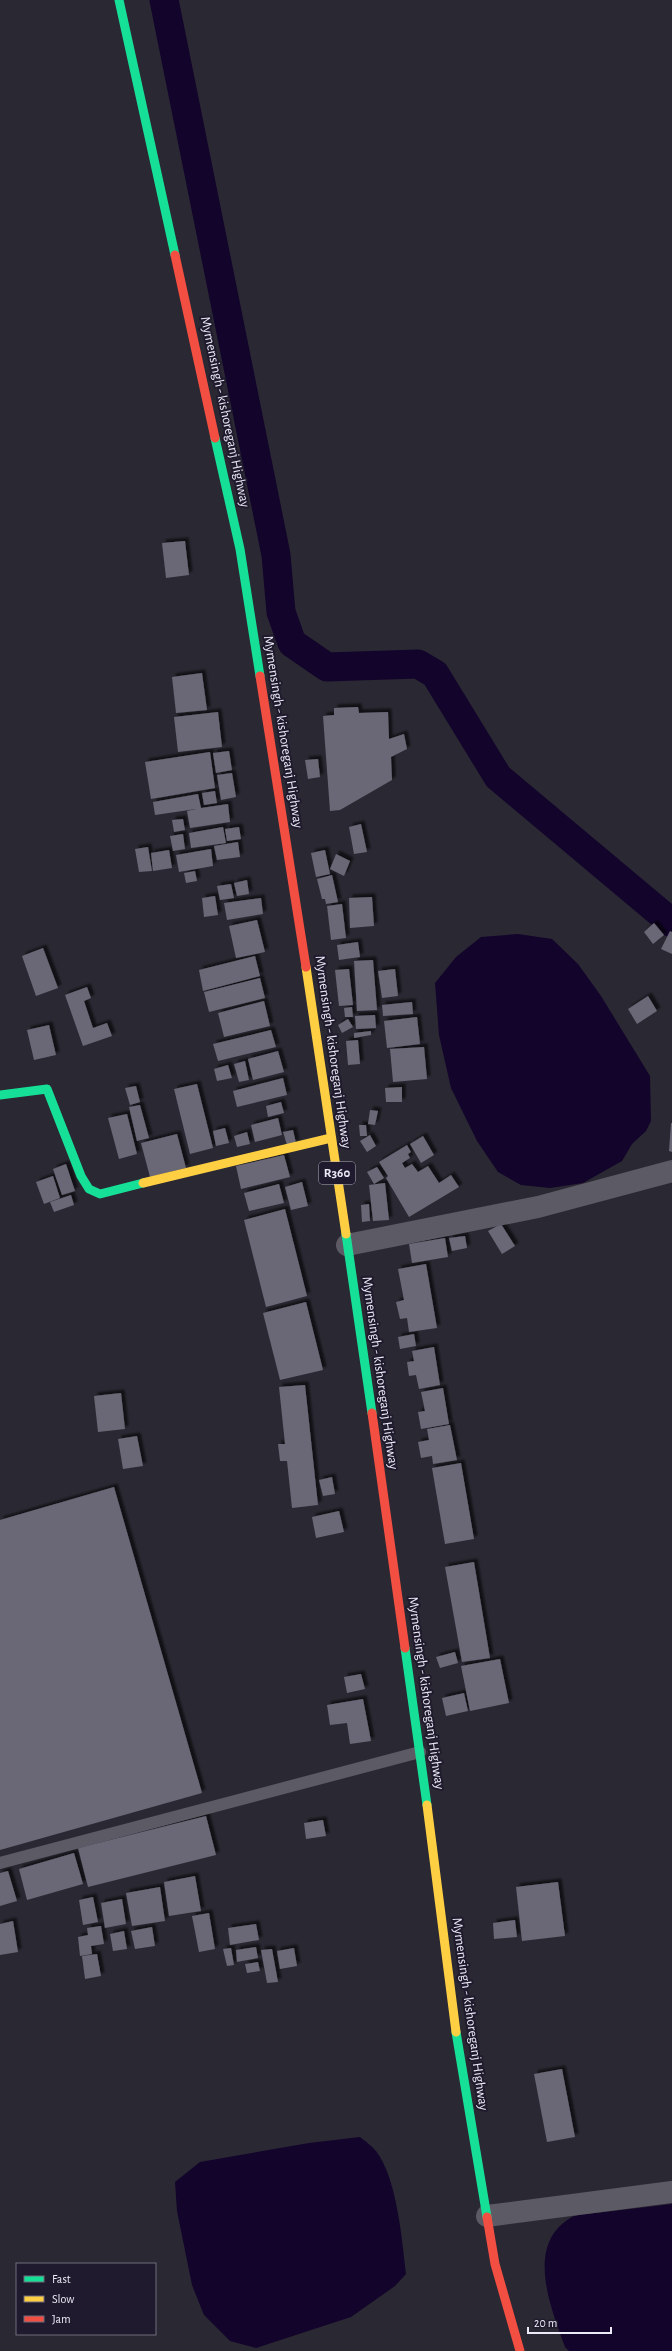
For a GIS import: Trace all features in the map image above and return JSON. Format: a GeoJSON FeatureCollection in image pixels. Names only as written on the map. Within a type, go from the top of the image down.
{"type":"FeatureCollection","features":[{"type":"Feature","properties":{"kind":"main road","name":"Mymensingh - kishoreganj Highway"},"geometry":{"type":"LineString","coordinates":[[119,0],[240,549],[347,1245],[420,1752],[457,2036],[495,2264],[520,2351]]}},
{"type":"Feature","properties":{"kind":"main road"},"geometry":{"type":"LineString","coordinates":[[0,1095],[47,1089],[81,1176],[89,1188],[100,1194],[215,1164],[331,1138]]}},
{"type":"Feature","properties":{"kind":"street"},"geometry":{"type":"LineString","coordinates":[[347,1245],[538,1207],[672,1171]]}},
{"type":"Feature","properties":{"kind":"street"},"geometry":{"type":"LineString","coordinates":[[487,2216],[672,2192]]}},
{"type":"Feature","properties":{"kind":"lane"},"geometry":{"type":"LineString","coordinates":[[0,1863],[420,1752]]}},
{"type":"Feature","properties":{"kind":"shaded area"},"geometry":{"type":"Polygon","coordinates":[[[518,934],[552,939],[578,964],[601,996],[650,1076],[651,1121],[646,1131],[632,1144],[622,1161],[583,1183],[550,1188],[521,1185],[498,1172],[477,1141],[451,1088],[439,1035],[435,983],[456,957],[481,937],[518,934]]]}},
{"type":"Feature","properties":{"kind":"shaded area"},"geometry":{"type":"Polygon","coordinates":[[[360,2137],[376,2151],[389,2177],[394,2193],[403,2244],[406,2274],[395,2286],[351,2317],[256,2348],[230,2341],[204,2315],[192,2285],[177,2211],[175,2182],[200,2162],[309,2143],[360,2137]]]}},
{"type":"Feature","properties":{"kind":"shaded area"},"geometry":{"type":"Polygon","coordinates":[[[672,2204],[672,2351],[569,2351],[565,2347],[553,2314],[545,2278],[545,2260],[549,2243],[557,2229],[572,2217],[577,2215],[672,2204]]]}},
{"type":"Feature","properties":{"kind":"building"},"geometry":{"type":"Polygon","coordinates":[[[185,541],[189,575],[166,578],[162,543],[185,541]]]}},
{"type":"Feature","properties":{"kind":"building"},"geometry":{"type":"Polygon","coordinates":[[[202,673],[207,710],[176,713],[172,677],[202,673]]]}},
{"type":"Feature","properties":{"kind":"building"},"geometry":{"type":"Polygon","coordinates":[[[358,707],[359,713],[388,712],[389,739],[404,734],[407,749],[391,757],[392,780],[340,810],[330,811],[323,716],[334,715],[334,708],[358,707]]]}},
{"type":"Feature","properties":{"kind":"building"},"geometry":{"type":"Polygon","coordinates":[[[218,712],[222,747],[178,752],[174,717],[218,712]]]}},
{"type":"Feature","properties":{"kind":"building"},"geometry":{"type":"Polygon","coordinates":[[[229,751],[232,770],[216,773],[213,753],[229,751]]]}},
{"type":"Feature","properties":{"kind":"building"},"geometry":{"type":"Polygon","coordinates":[[[210,752],[215,788],[151,799],[145,762],[210,752]]]}},
{"type":"Feature","properties":{"kind":"building"},"geometry":{"type":"Polygon","coordinates":[[[318,759],[320,777],[308,779],[305,760],[318,759]]]}},
{"type":"Feature","properties":{"kind":"building"},"geometry":{"type":"Polygon","coordinates":[[[232,773],[236,797],[221,800],[217,775],[232,773]]]}},
{"type":"Feature","properties":{"kind":"building"},"geometry":{"type":"Polygon","coordinates":[[[215,791],[217,803],[204,805],[202,793],[215,791]]]}},
{"type":"Feature","properties":{"kind":"building"},"geometry":{"type":"Polygon","coordinates":[[[198,794],[201,808],[228,804],[230,822],[190,828],[187,811],[196,809],[155,815],[153,802],[198,794]]]}},
{"type":"Feature","properties":{"kind":"building"},"geometry":{"type":"Polygon","coordinates":[[[183,819],[185,830],[174,832],[172,820],[183,819]]]}},
{"type":"Feature","properties":{"kind":"building"},"geometry":{"type":"Polygon","coordinates":[[[361,824],[367,852],[354,854],[349,827],[361,824]]]}},
{"type":"Feature","properties":{"kind":"building"},"geometry":{"type":"Polygon","coordinates":[[[223,827],[226,843],[191,848],[189,833],[223,827]]]}},
{"type":"Feature","properties":{"kind":"building"},"geometry":{"type":"Polygon","coordinates":[[[239,827],[241,839],[227,841],[225,829],[239,827]]]}},
{"type":"Feature","properties":{"kind":"building"},"geometry":{"type":"Polygon","coordinates":[[[183,834],[185,849],[173,851],[170,836],[183,834]]]}},
{"type":"Feature","properties":{"kind":"building"},"geometry":{"type":"Polygon","coordinates":[[[238,842],[240,857],[217,860],[214,846],[238,842]]]}},
{"type":"Feature","properties":{"kind":"building"},"geometry":{"type":"Polygon","coordinates":[[[148,847],[152,871],[139,872],[135,849],[148,847]]]}},
{"type":"Feature","properties":{"kind":"building"},"geometry":{"type":"Polygon","coordinates":[[[211,849],[213,866],[179,872],[176,855],[211,849]]]}},
{"type":"Feature","properties":{"kind":"building"},"geometry":{"type":"Polygon","coordinates":[[[169,850],[172,868],[153,871],[151,853],[169,850]]]}},
{"type":"Feature","properties":{"kind":"building"},"geometry":{"type":"Polygon","coordinates":[[[325,850],[330,874],[316,877],[311,853],[325,850]]]}},
{"type":"Feature","properties":{"kind":"building"},"geometry":{"type":"Polygon","coordinates":[[[336,854],[350,861],[344,876],[330,869],[336,854]]]}},
{"type":"Feature","properties":{"kind":"building"},"geometry":{"type":"Polygon","coordinates":[[[195,871],[197,881],[186,883],[184,873],[195,871]]]}},
{"type":"Feature","properties":{"kind":"building"},"geometry":{"type":"Polygon","coordinates":[[[332,875],[338,902],[326,904],[325,899],[322,899],[317,879],[332,875]]]}},
{"type":"Feature","properties":{"kind":"building"},"geometry":{"type":"Polygon","coordinates":[[[247,880],[249,894],[237,896],[234,883],[247,880]]]}},
{"type":"Feature","properties":{"kind":"building"},"geometry":{"type":"Polygon","coordinates":[[[231,884],[234,898],[220,900],[217,886],[231,884]]]}},
{"type":"Feature","properties":{"kind":"building"},"geometry":{"type":"Polygon","coordinates":[[[215,896],[218,915],[204,917],[202,898],[215,896]]]}},
{"type":"Feature","properties":{"kind":"building"},"geometry":{"type":"Polygon","coordinates":[[[372,897],[374,926],[350,928],[349,898],[372,897]]]}},
{"type":"Feature","properties":{"kind":"building"},"geometry":{"type":"Polygon","coordinates":[[[261,898],[263,914],[227,920],[224,903],[261,898]]]}},
{"type":"Feature","properties":{"kind":"building"},"geometry":{"type":"Polygon","coordinates":[[[342,904],[346,938],[331,940],[327,906],[342,904]]]}},
{"type":"Feature","properties":{"kind":"building"},"geometry":{"type":"Polygon","coordinates":[[[257,920],[265,952],[236,958],[229,926],[257,920]]]}},
{"type":"Feature","properties":{"kind":"building"},"geometry":{"type":"Polygon","coordinates":[[[654,923],[664,935],[653,944],[644,932],[654,923]]]}},
{"type":"Feature","properties":{"kind":"building"},"geometry":{"type":"Polygon","coordinates":[[[670,931],[672,932],[672,954],[661,949],[670,931]]]}},
{"type":"Feature","properties":{"kind":"building"},"geometry":{"type":"Polygon","coordinates":[[[358,942],[360,957],[339,960],[337,945],[358,942]]]}},
{"type":"Feature","properties":{"kind":"building"},"geometry":{"type":"Polygon","coordinates":[[[43,948],[58,988],[36,996],[22,956],[43,948]]]}},
{"type":"Feature","properties":{"kind":"building"},"geometry":{"type":"Polygon","coordinates":[[[255,956],[260,976],[203,991],[199,970],[255,956]]]}},
{"type":"Feature","properties":{"kind":"building"},"geometry":{"type":"Polygon","coordinates":[[[373,960],[377,1010],[357,1011],[354,961],[373,960]]]}},
{"type":"Feature","properties":{"kind":"building"},"geometry":{"type":"Polygon","coordinates":[[[349,969],[353,1005],[339,1006],[335,970],[349,969]]]}},
{"type":"Feature","properties":{"kind":"building"},"geometry":{"type":"Polygon","coordinates":[[[395,969],[398,996],[382,998],[378,971],[395,969]]]}},
{"type":"Feature","properties":{"kind":"building"},"geometry":{"type":"Polygon","coordinates":[[[260,978],[265,998],[209,1012],[204,992],[260,978]]]}},
{"type":"Feature","properties":{"kind":"building"},"geometry":{"type":"Polygon","coordinates":[[[87,987],[91,998],[84,1001],[93,1028],[107,1023],[112,1036],[83,1046],[65,995],[87,987]]]}},
{"type":"Feature","properties":{"kind":"building"},"geometry":{"type":"Polygon","coordinates":[[[648,996],[657,1011],[637,1024],[628,1009],[648,996]]]}},
{"type":"Feature","properties":{"kind":"building"},"geometry":{"type":"Polygon","coordinates":[[[264,1001],[270,1026],[224,1037],[218,1013],[264,1001]]]}},
{"type":"Feature","properties":{"kind":"building"},"geometry":{"type":"Polygon","coordinates":[[[412,1002],[413,1014],[383,1016],[382,1005],[412,1002]]]}},
{"type":"Feature","properties":{"kind":"building"},"geometry":{"type":"Polygon","coordinates":[[[352,1007],[353,1017],[345,1017],[344,1008],[352,1007]]]}},
{"type":"Feature","properties":{"kind":"building"},"geometry":{"type":"Polygon","coordinates":[[[375,1015],[376,1028],[356,1029],[355,1016],[375,1015]]]}},
{"type":"Feature","properties":{"kind":"building"},"geometry":{"type":"Polygon","coordinates":[[[417,1017],[420,1044],[387,1048],[384,1021],[417,1017]]]}},
{"type":"Feature","properties":{"kind":"building"},"geometry":{"type":"Polygon","coordinates":[[[348,1019],[353,1027],[342,1033],[338,1025],[348,1019]]]}},
{"type":"Feature","properties":{"kind":"building"},"geometry":{"type":"Polygon","coordinates":[[[49,1025],[56,1055],[34,1060],[27,1030],[49,1025]]]}},
{"type":"Feature","properties":{"kind":"building"},"geometry":{"type":"Polygon","coordinates":[[[271,1030],[276,1047],[218,1061],[213,1044],[271,1030]]]}},
{"type":"Feature","properties":{"kind":"building"},"geometry":{"type":"Polygon","coordinates":[[[371,1031],[371,1035],[354,1038],[354,1033],[371,1031]]]}},
{"type":"Feature","properties":{"kind":"building"},"geometry":{"type":"Polygon","coordinates":[[[358,1040],[360,1064],[348,1065],[346,1041],[358,1040]]]}},
{"type":"Feature","properties":{"kind":"building"},"geometry":{"type":"Polygon","coordinates":[[[424,1047],[427,1079],[393,1082],[390,1049],[424,1047]]]}},
{"type":"Feature","properties":{"kind":"building"},"geometry":{"type":"Polygon","coordinates":[[[278,1051],[284,1072],[253,1080],[248,1059],[278,1051]]]}},
{"type":"Feature","properties":{"kind":"building"},"geometry":{"type":"Polygon","coordinates":[[[245,1061],[249,1080],[239,1082],[234,1064],[245,1061]]]}},
{"type":"Feature","properties":{"kind":"building"},"geometry":{"type":"Polygon","coordinates":[[[228,1065],[232,1078],[217,1081],[214,1069],[228,1065]]]}},
{"type":"Feature","properties":{"kind":"building"},"geometry":{"type":"Polygon","coordinates":[[[283,1078],[287,1095],[237,1107],[233,1091],[283,1078]]]}},
{"type":"Feature","properties":{"kind":"building"},"geometry":{"type":"Polygon","coordinates":[[[197,1084],[213,1148],[190,1154],[174,1089],[197,1084]]]}},
{"type":"Feature","properties":{"kind":"building"},"geometry":{"type":"Polygon","coordinates":[[[136,1086],[140,1102],[130,1105],[125,1088],[136,1086]]]}},
{"type":"Feature","properties":{"kind":"building"},"geometry":{"type":"Polygon","coordinates":[[[402,1087],[402,1102],[386,1102],[385,1088],[402,1087]]]}},
{"type":"Feature","properties":{"kind":"building"},"geometry":{"type":"Polygon","coordinates":[[[281,1102],[284,1113],[268,1117],[266,1106],[281,1102]]]}},
{"type":"Feature","properties":{"kind":"building"},"geometry":{"type":"Polygon","coordinates":[[[140,1105],[149,1138],[137,1141],[129,1107],[140,1105]]]}},
{"type":"Feature","properties":{"kind":"building"},"geometry":{"type":"Polygon","coordinates":[[[370,1110],[378,1111],[375,1125],[368,1124],[370,1110]]]}},
{"type":"Feature","properties":{"kind":"building"},"geometry":{"type":"Polygon","coordinates":[[[127,1114],[137,1154],[119,1159],[108,1118],[127,1114]]]}},
{"type":"Feature","properties":{"kind":"building"},"geometry":{"type":"Polygon","coordinates":[[[278,1118],[282,1135],[255,1142],[251,1125],[278,1118]]]}},
{"type":"Feature","properties":{"kind":"building"},"geometry":{"type":"Polygon","coordinates":[[[672,1123],[672,1152],[669,1151],[672,1123]]]}},
{"type":"Feature","properties":{"kind":"building"},"geometry":{"type":"Polygon","coordinates":[[[359,1125],[366,1125],[367,1136],[360,1136],[359,1125]]]}},
{"type":"Feature","properties":{"kind":"building"},"geometry":{"type":"Polygon","coordinates":[[[225,1128],[229,1143],[216,1146],[213,1131],[225,1128]]]}},
{"type":"Feature","properties":{"kind":"building"},"geometry":{"type":"Polygon","coordinates":[[[293,1130],[296,1143],[287,1145],[283,1132],[293,1130]]]}},
{"type":"Feature","properties":{"kind":"building"},"geometry":{"type":"Polygon","coordinates":[[[247,1132],[250,1144],[237,1147],[234,1136],[247,1132]]]}},
{"type":"Feature","properties":{"kind":"building"},"geometry":{"type":"Polygon","coordinates":[[[177,1134],[186,1168],[150,1177],[141,1143],[177,1134]]]}},
{"type":"Feature","properties":{"kind":"building"},"geometry":{"type":"Polygon","coordinates":[[[370,1135],[376,1146],[367,1152],[360,1141],[370,1135]]]}},
{"type":"Feature","properties":{"kind":"building"},"geometry":{"type":"Polygon","coordinates":[[[423,1136],[434,1155],[421,1163],[410,1144],[423,1136]]]}},
{"type":"Feature","properties":{"kind":"building"},"geometry":{"type":"Polygon","coordinates":[[[407,1145],[411,1152],[408,1154],[410,1158],[402,1163],[405,1168],[412,1164],[418,1172],[428,1166],[439,1183],[451,1175],[459,1187],[409,1217],[386,1178],[388,1176],[379,1162],[407,1145]]]}},
{"type":"Feature","properties":{"kind":"building"},"geometry":{"type":"Polygon","coordinates":[[[284,1155],[290,1177],[241,1189],[236,1166],[284,1155]]]}},
{"type":"Feature","properties":{"kind":"building"},"geometry":{"type":"Polygon","coordinates":[[[66,1164],[75,1191],[62,1195],[53,1169],[66,1164]]]}},
{"type":"Feature","properties":{"kind":"building"},"geometry":{"type":"Polygon","coordinates":[[[377,1167],[384,1178],[374,1184],[367,1172],[377,1167]]]}},
{"type":"Feature","properties":{"kind":"building"},"geometry":{"type":"Polygon","coordinates":[[[53,1176],[60,1198],[44,1204],[36,1182],[53,1176]]]}},
{"type":"Feature","properties":{"kind":"building"},"geometry":{"type":"Polygon","coordinates":[[[302,1182],[308,1206],[291,1210],[285,1187],[302,1182]]]}},
{"type":"Feature","properties":{"kind":"building"},"geometry":{"type":"Polygon","coordinates":[[[385,1183],[389,1220],[373,1221],[369,1185],[385,1183]]]}},
{"type":"Feature","properties":{"kind":"building"},"geometry":{"type":"Polygon","coordinates":[[[279,1184],[284,1203],[249,1211],[244,1193],[279,1184]]]}},
{"type":"Feature","properties":{"kind":"building"},"geometry":{"type":"Polygon","coordinates":[[[71,1195],[74,1205],[54,1212],[50,1202],[71,1195]]]}},
{"type":"Feature","properties":{"kind":"building"},"geometry":{"type":"Polygon","coordinates":[[[369,1204],[370,1221],[362,1222],[361,1205],[369,1204]]]}},
{"type":"Feature","properties":{"kind":"building"},"geometry":{"type":"Polygon","coordinates":[[[285,1209],[307,1296],[266,1307],[244,1220],[285,1209]]]}},
{"type":"Feature","properties":{"kind":"building"},"geometry":{"type":"Polygon","coordinates":[[[501,1224],[515,1246],[502,1254],[488,1231],[501,1224]]]}},
{"type":"Feature","properties":{"kind":"building"},"geometry":{"type":"Polygon","coordinates":[[[465,1236],[467,1248],[452,1251],[449,1238],[465,1236]]]}},
{"type":"Feature","properties":{"kind":"building"},"geometry":{"type":"Polygon","coordinates":[[[445,1238],[448,1257],[412,1263],[409,1244],[445,1238]]]}},
{"type":"Feature","properties":{"kind":"building"},"geometry":{"type":"Polygon","coordinates":[[[426,1264],[437,1328],[409,1332],[407,1318],[400,1319],[396,1302],[404,1300],[398,1269],[426,1264]]]}},
{"type":"Feature","properties":{"kind":"building"},"geometry":{"type":"Polygon","coordinates":[[[306,1302],[323,1370],[280,1380],[263,1313],[306,1302]]]}},
{"type":"Feature","properties":{"kind":"building"},"geometry":{"type":"Polygon","coordinates":[[[414,1334],[416,1346],[400,1349],[398,1337],[414,1334]]]}},
{"type":"Feature","properties":{"kind":"building"},"geometry":{"type":"Polygon","coordinates":[[[434,1347],[440,1385],[419,1389],[416,1375],[409,1376],[407,1362],[414,1361],[412,1351],[434,1347]]]}},
{"type":"Feature","properties":{"kind":"building"},"geometry":{"type":"Polygon","coordinates":[[[305,1385],[318,1505],[292,1508],[287,1461],[280,1461],[278,1444],[285,1444],[279,1387],[305,1385]]]}},
{"type":"Feature","properties":{"kind":"building"},"geometry":{"type":"Polygon","coordinates":[[[443,1388],[449,1424],[421,1429],[418,1412],[425,1411],[421,1392],[443,1388]]]}},
{"type":"Feature","properties":{"kind":"building"},"geometry":{"type":"Polygon","coordinates":[[[121,1393],[125,1429],[98,1432],[94,1396],[121,1393]]]}},
{"type":"Feature","properties":{"kind":"building"},"geometry":{"type":"Polygon","coordinates":[[[450,1425],[457,1460],[433,1464],[432,1456],[421,1458],[418,1442],[429,1440],[427,1429],[450,1425]]]}},
{"type":"Feature","properties":{"kind":"building"},"geometry":{"type":"Polygon","coordinates":[[[137,1436],[143,1466],[123,1469],[118,1439],[137,1436]]]}},
{"type":"Feature","properties":{"kind":"building"},"geometry":{"type":"Polygon","coordinates":[[[461,1463],[474,1539],[445,1544],[432,1468],[461,1463]]]}},
{"type":"Feature","properties":{"kind":"building"},"geometry":{"type":"Polygon","coordinates":[[[332,1477],[335,1494],[323,1496],[319,1480],[332,1477]]]}},
{"type":"Feature","properties":{"kind":"building"},"geometry":{"type":"Polygon","coordinates":[[[114,1487],[202,1793],[0,1850],[0,1520],[114,1487]]]}},
{"type":"Feature","properties":{"kind":"building"},"geometry":{"type":"Polygon","coordinates":[[[339,1511],[344,1532],[316,1538],[312,1517],[339,1511]]]}},
{"type":"Feature","properties":{"kind":"building"},"geometry":{"type":"Polygon","coordinates":[[[474,1562],[490,1658],[462,1662],[445,1567],[474,1562]]]}},
{"type":"Feature","properties":{"kind":"building"},"geometry":{"type":"Polygon","coordinates":[[[455,1652],[458,1663],[440,1668],[436,1657],[455,1652]]]}},
{"type":"Feature","properties":{"kind":"building"},"geometry":{"type":"Polygon","coordinates":[[[500,1659],[509,1703],[470,1711],[461,1666],[500,1659]]]}},
{"type":"Feature","properties":{"kind":"building"},"geometry":{"type":"Polygon","coordinates":[[[361,1674],[365,1689],[347,1693],[344,1677],[361,1674]]]}},
{"type":"Feature","properties":{"kind":"building"},"geometry":{"type":"Polygon","coordinates":[[[464,1693],[468,1711],[446,1716],[442,1698],[464,1693]]]}},
{"type":"Feature","properties":{"kind":"building"},"geometry":{"type":"Polygon","coordinates":[[[363,1699],[371,1741],[350,1744],[347,1723],[330,1725],[327,1705],[363,1699]]]}},
{"type":"Feature","properties":{"kind":"building"},"geometry":{"type":"Polygon","coordinates":[[[206,1816],[216,1855],[88,1887],[78,1848],[206,1816]]]}},
{"type":"Feature","properties":{"kind":"building"},"geometry":{"type":"Polygon","coordinates":[[[323,1820],[326,1836],[306,1839],[304,1823],[323,1820]]]}},
{"type":"Feature","properties":{"kind":"building"},"geometry":{"type":"Polygon","coordinates":[[[74,1853],[83,1884],[27,1900],[19,1869],[74,1853]]]}},
{"type":"Feature","properties":{"kind":"building"},"geometry":{"type":"Polygon","coordinates":[[[8,1871],[17,1901],[0,1906],[0,1873],[8,1871]]]}},
{"type":"Feature","properties":{"kind":"building"},"geometry":{"type":"Polygon","coordinates":[[[195,1876],[201,1911],[169,1916],[164,1882],[195,1876]]]}},
{"type":"Feature","properties":{"kind":"building"},"geometry":{"type":"Polygon","coordinates":[[[558,1882],[565,1936],[522,1941],[516,1887],[558,1882]]]}},
{"type":"Feature","properties":{"kind":"building"},"geometry":{"type":"Polygon","coordinates":[[[160,1887],[165,1921],[132,1926],[126,1893],[160,1887]]]}},
{"type":"Feature","properties":{"kind":"building"},"geometry":{"type":"Polygon","coordinates":[[[93,1897],[98,1922],[83,1925],[79,1900],[93,1897]]]}},
{"type":"Feature","properties":{"kind":"building"},"geometry":{"type":"Polygon","coordinates":[[[122,1899],[126,1924],[105,1928],[101,1903],[122,1899]]]}},
{"type":"Feature","properties":{"kind":"building"},"geometry":{"type":"Polygon","coordinates":[[[209,1913],[215,1949],[199,1952],[192,1916],[209,1913]]]}},
{"type":"Feature","properties":{"kind":"building"},"geometry":{"type":"Polygon","coordinates":[[[515,1920],[517,1937],[494,1939],[493,1923],[515,1920]]]}},
{"type":"Feature","properties":{"kind":"building"},"geometry":{"type":"Polygon","coordinates":[[[13,1921],[18,1952],[0,1955],[0,1924],[13,1921]]]}},
{"type":"Feature","properties":{"kind":"building"},"geometry":{"type":"Polygon","coordinates":[[[256,1924],[259,1940],[230,1945],[228,1928],[256,1924]]]}},
{"type":"Feature","properties":{"kind":"building"},"geometry":{"type":"Polygon","coordinates":[[[101,1926],[104,1944],[91,1946],[92,1954],[80,1956],[78,1937],[88,1935],[87,1928],[101,1926]]]}},
{"type":"Feature","properties":{"kind":"building"},"geometry":{"type":"Polygon","coordinates":[[[152,1927],[155,1946],[135,1949],[131,1931],[152,1927]]]}},
{"type":"Feature","properties":{"kind":"building"},"geometry":{"type":"Polygon","coordinates":[[[124,1931],[127,1949],[113,1951],[110,1934],[124,1931]]]}},
{"type":"Feature","properties":{"kind":"building"},"geometry":{"type":"Polygon","coordinates":[[[256,1947],[258,1958],[237,1962],[236,1950],[256,1947]]]}},
{"type":"Feature","properties":{"kind":"building"},"geometry":{"type":"Polygon","coordinates":[[[231,1948],[234,1965],[227,1966],[223,1949],[231,1948]]]}},
{"type":"Feature","properties":{"kind":"building"},"geometry":{"type":"Polygon","coordinates":[[[294,1948],[297,1966],[280,1969],[277,1951],[294,1948]]]}},
{"type":"Feature","properties":{"kind":"building"},"geometry":{"type":"Polygon","coordinates":[[[272,1949],[278,1982],[267,1983],[261,1950],[272,1949]]]}},
{"type":"Feature","properties":{"kind":"building"},"geometry":{"type":"Polygon","coordinates":[[[97,1954],[101,1976],[85,1979],[82,1956],[97,1954]]]}},
{"type":"Feature","properties":{"kind":"building"},"geometry":{"type":"Polygon","coordinates":[[[258,1962],[260,1971],[247,1973],[245,1964],[258,1962]]]}},
{"type":"Feature","properties":{"kind":"building"},"geometry":{"type":"Polygon","coordinates":[[[562,2069],[575,2137],[547,2142],[534,2074],[562,2069]]]}},
{"type":"Feature","properties":{"kind":"waterway"},"geometry":{"type":"LineString","coordinates":[[164,0],[276,555],[281,612],[292,643],[327,667],[418,664],[435,674],[498,777],[672,923]]}},
{"type":"Feature","properties":{"kind":"traffic: fast"},"geometry":{"type":"LineString","coordinates":[[119,0],[175,255]]}},
{"type":"Feature","properties":{"kind":"traffic: fast"},"geometry":{"type":"LineString","coordinates":[[215,438],[240,549],[260,676]]}},
{"type":"Feature","properties":{"kind":"traffic: fast"},"geometry":{"type":"LineString","coordinates":[[0,1095],[47,1089],[81,1176],[89,1189],[100,1194],[143,1183]]}},
{"type":"Feature","properties":{"kind":"traffic: fast"},"geometry":{"type":"LineString","coordinates":[[346,1234],[372,1413]]}},
{"type":"Feature","properties":{"kind":"traffic: fast"},"geometry":{"type":"LineString","coordinates":[[405,1648],[427,1805]]}},
{"type":"Feature","properties":{"kind":"traffic: fast"},"geometry":{"type":"LineString","coordinates":[[456,2032],[487,2217]]}},
{"type":"Feature","properties":{"kind":"traffic: slow"},"geometry":{"type":"LineString","coordinates":[[306,967],[346,1234]]}},
{"type":"Feature","properties":{"kind":"traffic: slow"},"geometry":{"type":"LineString","coordinates":[[143,1183],[331,1138]]}},
{"type":"Feature","properties":{"kind":"traffic: slow"},"geometry":{"type":"LineString","coordinates":[[427,1805],[456,2032]]}},
{"type":"Feature","properties":{"kind":"traffic: jam"},"geometry":{"type":"LineString","coordinates":[[175,255],[215,438]]}},
{"type":"Feature","properties":{"kind":"traffic: jam"},"geometry":{"type":"LineString","coordinates":[[260,676],[306,967]]}},
{"type":"Feature","properties":{"kind":"traffic: jam"},"geometry":{"type":"LineString","coordinates":[[372,1413],[405,1648]]}},
{"type":"Feature","properties":{"kind":"traffic: jam"},"geometry":{"type":"LineString","coordinates":[[487,2217],[495,2264],[520,2351]]}}]}
